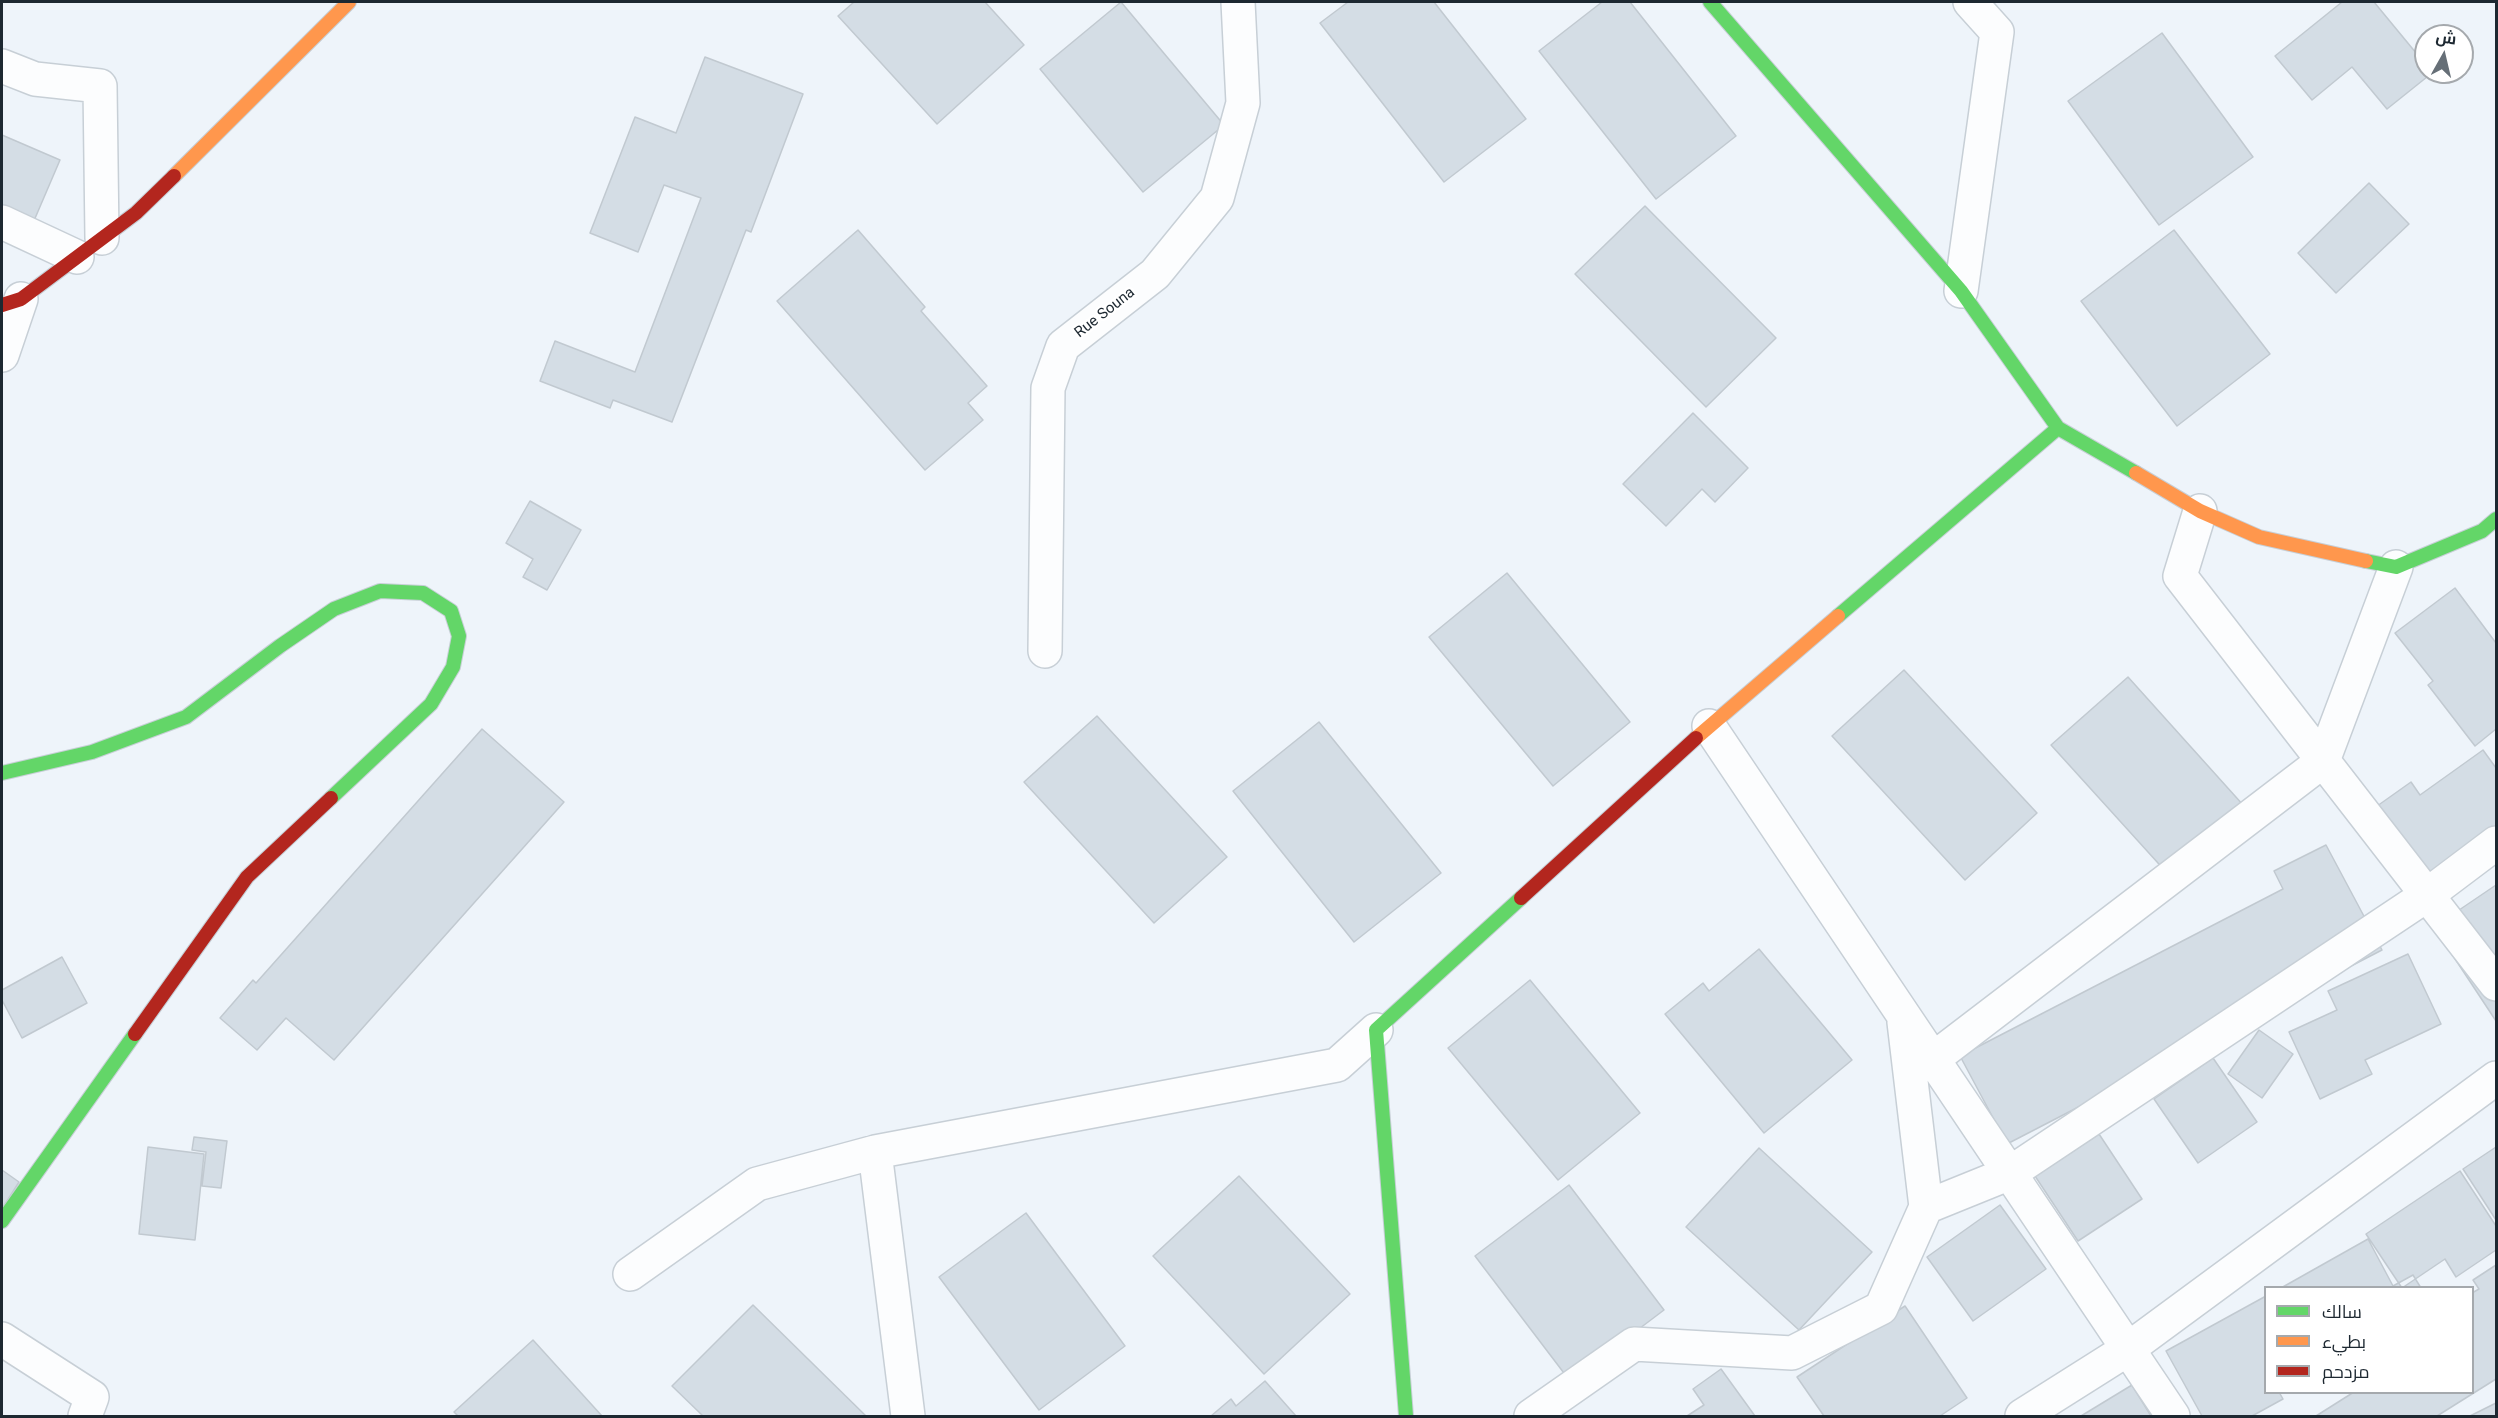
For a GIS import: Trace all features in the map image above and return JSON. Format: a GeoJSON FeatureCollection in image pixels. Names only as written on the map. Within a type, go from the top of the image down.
{"type":"FeatureCollection","features":[{"type":"Feature","properties":{"kind":"street"},"geometry":{"type":"LineString","coordinates":[[2,355],[11,302],[136,213],[349,2]]}},
{"type":"Feature","properties":{"kind":"street","name":"Rue Souna"},"geometry":{"type":"LineString","coordinates":[[1045,651],[1048,388],[1063,346],[1155,274],[1217,198],[1243,103],[1238,2]]}},
{"type":"Feature","properties":{"kind":"street"},"geometry":{"type":"LineString","coordinates":[[1710,2],[1961,291],[2058,428],[2200,511],[2259,537],[2396,567],[2482,531],[2496,519]]}},
{"type":"Feature","properties":{"kind":"street"},"geometry":{"type":"LineString","coordinates":[[1961,291],[1997,32],[1970,2]]}},
{"type":"Feature","properties":{"kind":"street"},"geometry":{"type":"LineString","coordinates":[[2,66],[34,79],[100,86],[102,238]]}},
{"type":"Feature","properties":{"kind":"street"},"geometry":{"type":"LineString","coordinates":[[2,222],[77,257]]}},
{"type":"Feature","properties":{"kind":"street"},"geometry":{"type":"LineString","coordinates":[[630,1274],[757,1184],[875,1152],[1337,1065],[1709,726],[2058,428]]}},
{"type":"Feature","properties":{"kind":"street"},"geometry":{"type":"LineString","coordinates":[[2200,511],[2180,576],[2496,984]]}},
{"type":"Feature","properties":{"kind":"street"},"geometry":{"type":"LineString","coordinates":[[1933,1059],[2323,761],[2396,567]]}},
{"type":"Feature","properties":{"kind":"street"},"geometry":{"type":"LineString","coordinates":[[2,773],[92,753],[186,717],[280,646],[334,609],[380,591],[423,593],[451,611],[459,636],[453,667],[431,704],[247,877],[2,1221]]}},
{"type":"Feature","properties":{"kind":"street"},"geometry":{"type":"LineString","coordinates":[[1709,726],[2173,1416]]}},
{"type":"Feature","properties":{"kind":"street"},"geometry":{"type":"LineString","coordinates":[[1926,1207],[2010,1173],[2427,895],[2496,843]]}},
{"type":"Feature","properties":{"kind":"street"},"geometry":{"type":"LineString","coordinates":[[1531,1416],[1634,1344],[1792,1353],[1881,1308],[1926,1207],[1903,1014]]}},
{"type":"Feature","properties":{"kind":"street"},"geometry":{"type":"LineString","coordinates":[[1376,1030],[1406,1416]]}},
{"type":"Feature","properties":{"kind":"street"},"geometry":{"type":"LineString","coordinates":[[2022,1416],[2128,1349],[2496,1078]]}},
{"type":"Feature","properties":{"kind":"street"},"geometry":{"type":"LineString","coordinates":[[875,1152],[908,1416]]}},
{"type":"Feature","properties":{"kind":"street"},"geometry":{"type":"LineString","coordinates":[[2,1339],[92,1397],[85,1416]]}},
{"type":"Feature","properties":{"kind":"building"},"geometry":{"type":"Polygon","coordinates":[[[854,2],[985,2],[1024,45],[937,124],[838,16],[854,2]]]}},
{"type":"Feature","properties":{"kind":"building"},"geometry":{"type":"Polygon","coordinates":[[[1121,2],[1224,125],[1143,192],[1040,69],[1121,2]]]}},
{"type":"Feature","properties":{"kind":"building"},"geometry":{"type":"Polygon","coordinates":[[[1348,2],[1434,2],[1526,119],[1444,182],[1320,23],[1348,2]]]}},
{"type":"Feature","properties":{"kind":"building"},"geometry":{"type":"Polygon","coordinates":[[[1602,2],[1630,2],[1736,136],[1656,199],[1539,51],[1602,2]]]}},
{"type":"Feature","properties":{"kind":"building"},"geometry":{"type":"Polygon","coordinates":[[[2342,2],[2374,2],[2414,50],[2414,84],[2418,84],[2387,109],[2352,67],[2312,100],[2275,56],[2342,2]]]}},
{"type":"Feature","properties":{"kind":"building"},"geometry":{"type":"Polygon","coordinates":[[[2162,33],[2253,157],[2159,225],[2068,101],[2162,33]]]}},
{"type":"Feature","properties":{"kind":"building"},"geometry":{"type":"Polygon","coordinates":[[[705,57],[803,94],[751,232],[746,230],[672,422],[613,400],[610,408],[540,381],[555,341],[635,372],[701,198],[664,185],[638,252],[590,233],[635,117],[676,133],[705,57]]]}},
{"type":"Feature","properties":{"kind":"building"},"geometry":{"type":"Polygon","coordinates":[[[2,135],[60,160],[33,223],[2,209],[2,135]]]}},
{"type":"Feature","properties":{"kind":"building"},"geometry":{"type":"Polygon","coordinates":[[[2369,183],[2409,224],[2336,293],[2298,253],[2369,183]]]}},
{"type":"Feature","properties":{"kind":"building"},"geometry":{"type":"Polygon","coordinates":[[[1645,206],[1776,338],[1706,407],[1575,274],[1645,206]]]}},
{"type":"Feature","properties":{"kind":"building"},"geometry":{"type":"Polygon","coordinates":[[[858,230],[925,307],[921,311],[987,386],[968,403],[983,420],[925,470],[777,301],[858,230]]]}},
{"type":"Feature","properties":{"kind":"building"},"geometry":{"type":"Polygon","coordinates":[[[2174,230],[2270,354],[2177,426],[2081,301],[2174,230]]]}},
{"type":"Feature","properties":{"kind":"building"},"geometry":{"type":"Polygon","coordinates":[[[1693,413],[1748,468],[1715,502],[1702,489],[1666,526],[1623,484],[1693,413]]]}},
{"type":"Feature","properties":{"kind":"building"},"geometry":{"type":"Polygon","coordinates":[[[530,501],[581,530],[547,590],[523,577],[533,559],[506,543],[530,501]]]}},
{"type":"Feature","properties":{"kind":"building"},"geometry":{"type":"Polygon","coordinates":[[[1507,573],[1630,722],[1553,786],[1429,637],[1507,573]]]}},
{"type":"Feature","properties":{"kind":"building"},"geometry":{"type":"Polygon","coordinates":[[[2455,588],[2496,643],[2496,729],[2475,746],[2428,685],[2433,681],[2395,633],[2455,588]]]}},
{"type":"Feature","properties":{"kind":"building"},"geometry":{"type":"Polygon","coordinates":[[[1904,670],[2037,813],[1965,880],[1832,736],[1904,670]]]}},
{"type":"Feature","properties":{"kind":"building"},"geometry":{"type":"Polygon","coordinates":[[[2128,677],[2253,816],[2177,884],[2051,745],[2128,677]]]}},
{"type":"Feature","properties":{"kind":"building"},"geometry":{"type":"Polygon","coordinates":[[[1097,716],[1227,857],[1154,923],[1024,782],[1097,716]]]}},
{"type":"Feature","properties":{"kind":"building"},"geometry":{"type":"Polygon","coordinates":[[[1319,722],[1441,873],[1354,942],[1233,791],[1319,722]]]}},
{"type":"Feature","properties":{"kind":"building"},"geometry":{"type":"Polygon","coordinates":[[[482,729],[564,802],[334,1060],[286,1018],[257,1050],[220,1018],[253,980],[256,983],[482,729]]]}},
{"type":"Feature","properties":{"kind":"building"},"geometry":{"type":"Polygon","coordinates":[[[2483,750],[2496,768],[2496,852],[2418,907],[2356,821],[2411,782],[2420,795],[2483,750]]]}},
{"type":"Feature","properties":{"kind":"building"},"geometry":{"type":"Polygon","coordinates":[[[2326,845],[2382,950],[2007,1144],[1960,1056],[2283,889],[2274,871],[2326,845]]]}},
{"type":"Feature","properties":{"kind":"building"},"geometry":{"type":"Polygon","coordinates":[[[2496,885],[2496,1021],[2434,927],[2496,885]]]}},
{"type":"Feature","properties":{"kind":"building"},"geometry":{"type":"Polygon","coordinates":[[[1759,949],[1852,1060],[1764,1133],[1665,1014],[1703,983],[1709,991],[1759,949]]]}},
{"type":"Feature","properties":{"kind":"building"},"geometry":{"type":"Polygon","coordinates":[[[2408,954],[2441,1024],[2365,1060],[2372,1074],[2320,1099],[2289,1032],[2337,1010],[2328,991],[2408,954]]]}},
{"type":"Feature","properties":{"kind":"building"},"geometry":{"type":"Polygon","coordinates":[[[62,957],[87,1003],[22,1038],[2,1000],[2,990],[62,957]]]}},
{"type":"Feature","properties":{"kind":"building"},"geometry":{"type":"Polygon","coordinates":[[[1530,980],[1640,1113],[1558,1180],[1448,1048],[1530,980]]]}},
{"type":"Feature","properties":{"kind":"building"},"geometry":{"type":"Polygon","coordinates":[[[2259,1030],[2293,1054],[2262,1098],[2228,1074],[2259,1030]]]}},
{"type":"Feature","properties":{"kind":"building"},"geometry":{"type":"Polygon","coordinates":[[[2213,1058],[2257,1122],[2198,1163],[2154,1099],[2213,1058]]]}},
{"type":"Feature","properties":{"kind":"building"},"geometry":{"type":"Polygon","coordinates":[[[2099,1134],[2142,1199],[2078,1241],[2035,1176],[2099,1134]]]}},
{"type":"Feature","properties":{"kind":"building"},"geometry":{"type":"Polygon","coordinates":[[[194,1137],[227,1141],[221,1188],[202,1186],[206,1152],[192,1150],[194,1137]]]}},
{"type":"Feature","properties":{"kind":"building"},"geometry":{"type":"Polygon","coordinates":[[[148,1147],[204,1154],[195,1240],[139,1234],[148,1147]]]}},
{"type":"Feature","properties":{"kind":"building"},"geometry":{"type":"Polygon","coordinates":[[[2496,1147],[2496,1220],[2463,1169],[2496,1147]]]}},
{"type":"Feature","properties":{"kind":"building"},"geometry":{"type":"Polygon","coordinates":[[[1759,1148],[1872,1252],[1799,1330],[1686,1227],[1759,1148]]]}},
{"type":"Feature","properties":{"kind":"building"},"geometry":{"type":"Polygon","coordinates":[[[2,1170],[19,1182],[2,1209],[2,1170]]]}},
{"type":"Feature","properties":{"kind":"building"},"geometry":{"type":"Polygon","coordinates":[[[2460,1171],[2496,1226],[2496,1250],[2456,1277],[2445,1259],[2405,1286],[2401,1286],[2366,1234],[2460,1171]]]}},
{"type":"Feature","properties":{"kind":"building"},"geometry":{"type":"Polygon","coordinates":[[[1239,1176],[1350,1294],[1264,1374],[1153,1256],[1239,1176]]]}},
{"type":"Feature","properties":{"kind":"building"},"geometry":{"type":"Polygon","coordinates":[[[1569,1185],[1664,1310],[1570,1381],[1475,1256],[1569,1185]]]}},
{"type":"Feature","properties":{"kind":"building"},"geometry":{"type":"Polygon","coordinates":[[[2000,1205],[2046,1269],[1973,1321],[1927,1257],[2000,1205]]]}},
{"type":"Feature","properties":{"kind":"building"},"geometry":{"type":"Polygon","coordinates":[[[1026,1213],[1125,1346],[1039,1410],[939,1277],[1026,1213]]]}},
{"type":"Feature","properties":{"kind":"building"},"geometry":{"type":"Polygon","coordinates":[[[2368,1239],[2393,1286],[2285,1286],[2368,1239]]]}},
{"type":"Feature","properties":{"kind":"building"},"geometry":{"type":"Polygon","coordinates":[[[2496,1265],[2496,1379],[2474,1393],[2474,1292],[2479,1289],[2473,1280],[2496,1265]]]}},
{"type":"Feature","properties":{"kind":"building"},"geometry":{"type":"Polygon","coordinates":[[[2413,1275],[2420,1286],[2393,1286],[2413,1275]]]}},
{"type":"Feature","properties":{"kind":"building"},"geometry":{"type":"Polygon","coordinates":[[[2264,1297],[2264,1394],[2280,1394],[2283,1399],[2252,1416],[2202,1416],[2166,1351],[2264,1297]]]}},
{"type":"Feature","properties":{"kind":"building"},"geometry":{"type":"Polygon","coordinates":[[[753,1305],[866,1416],[703,1416],[672,1386],[753,1305]]]}},
{"type":"Feature","properties":{"kind":"building"},"geometry":{"type":"Polygon","coordinates":[[[1905,1306],[1967,1398],[1940,1416],[1824,1416],[1797,1377],[1905,1306]]]}},
{"type":"Feature","properties":{"kind":"building"},"geometry":{"type":"Polygon","coordinates":[[[533,1340],[602,1416],[458,1416],[454,1412],[533,1340]]]}},
{"type":"Feature","properties":{"kind":"building"},"geometry":{"type":"Polygon","coordinates":[[[1721,1369],[1755,1416],[1687,1416],[1704,1405],[1693,1389],[1721,1369]]]}},
{"type":"Feature","properties":{"kind":"building"},"geometry":{"type":"Polygon","coordinates":[[[1265,1381],[1296,1416],[1211,1416],[1231,1399],[1236,1406],[1265,1381]]]}},
{"type":"Feature","properties":{"kind":"building"},"geometry":{"type":"Polygon","coordinates":[[[2132,1385],[2151,1416],[2081,1416],[2132,1385]]]}},
{"type":"Feature","properties":{"kind":"building"},"geometry":{"type":"Polygon","coordinates":[[[2351,1394],[2472,1394],[2437,1416],[2316,1416],[2351,1394]]]}},
{"type":"Feature","properties":{"kind":"building"},"geometry":{"type":"Polygon","coordinates":[[[2496,1403],[2496,1416],[2470,1416],[2496,1403]]]}},
{"type":"Feature","properties":{"kind":"traffic: fast"},"geometry":{"type":"LineString","coordinates":[[1710,2],[1961,291],[2058,428],[2136,473]]}},
{"type":"Feature","properties":{"kind":"traffic: fast"},"geometry":{"type":"LineString","coordinates":[[1838,616],[2058,428]]}},
{"type":"Feature","properties":{"kind":"traffic: fast"},"geometry":{"type":"LineString","coordinates":[[2366,561],[2396,567],[2482,531],[2496,519]]}},
{"type":"Feature","properties":{"kind":"traffic: fast"},"geometry":{"type":"LineString","coordinates":[[2,773],[92,752],[186,717],[280,646],[334,609],[380,591],[423,593],[451,611],[459,636],[453,667],[431,704],[331,798]]}},
{"type":"Feature","properties":{"kind":"traffic: fast"},"geometry":{"type":"LineString","coordinates":[[1406,1416],[1376,1030],[1521,898]]}},
{"type":"Feature","properties":{"kind":"traffic: fast"},"geometry":{"type":"LineString","coordinates":[[2,1221],[135,1034]]}},
{"type":"Feature","properties":{"kind":"traffic: slow"},"geometry":{"type":"LineString","coordinates":[[174,176],[349,2]]}},
{"type":"Feature","properties":{"kind":"traffic: slow"},"geometry":{"type":"LineString","coordinates":[[2136,473],[2200,511],[2259,537],[2366,561]]}},
{"type":"Feature","properties":{"kind":"traffic: slow"},"geometry":{"type":"LineString","coordinates":[[1696,738],[1838,616]]}},
{"type":"Feature","properties":{"kind":"traffic: jam"},"geometry":{"type":"LineString","coordinates":[[2,305],[21,299],[136,213],[174,176]]}},
{"type":"Feature","properties":{"kind":"traffic: jam"},"geometry":{"type":"LineString","coordinates":[[1521,898],[1696,738]]}},
{"type":"Feature","properties":{"kind":"traffic: jam"},"geometry":{"type":"LineString","coordinates":[[135,1034],[247,877],[331,798]]}}]}
